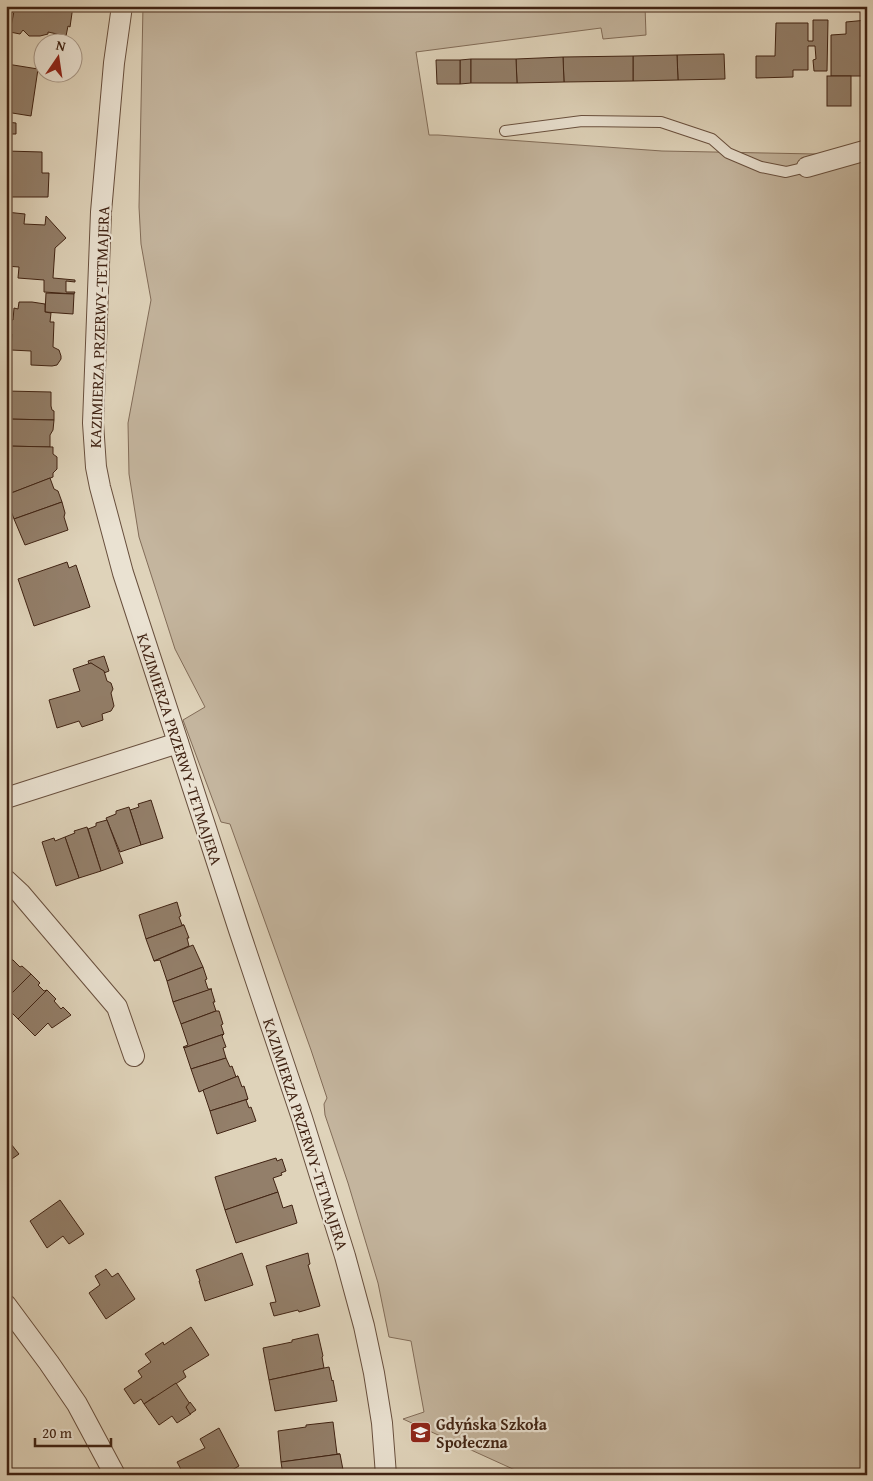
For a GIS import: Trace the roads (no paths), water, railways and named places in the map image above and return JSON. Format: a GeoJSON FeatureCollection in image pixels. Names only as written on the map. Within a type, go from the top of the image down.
{"type":"FeatureCollection","features":[{"type":"Feature","properties":{"kind":"street","name":"KAZIMIERZA PRZERWY-TETMAJERA"},"geometry":{"type":"LineString","coordinates":[[122,6],[114,64],[101,212],[93,423],[94,447],[100,487],[123,573],[302,1118],[345,1256],[364,1326],[374,1373],[382,1423],[386,1475]]}},
{"type":"Feature","properties":{"kind":"street"},"geometry":{"type":"LineString","coordinates":[[807,167],[867,150]]}},
{"type":"Feature","properties":{"kind":"street"},"geometry":{"type":"LineString","coordinates":[[6,798],[178,743]]}},
{"type":"Feature","properties":{"kind":"street"},"geometry":{"type":"LineString","coordinates":[[6,880],[26,900],[117,1007],[134,1056]]}},
{"type":"Feature","properties":{"kind":"street"},"geometry":{"type":"LineString","coordinates":[[6,1305],[77,1404],[115,1475]]}},
{"type":"Feature","properties":{"kind":"lane"},"geometry":{"type":"LineString","coordinates":[[505,131],[582,121],[662,122],[712,139],[728,154],[761,167],[786,172],[807,167]]}},
{"type":"Feature","properties":{"kind":"place","name":"Gdyńska Szkoła Społeczna"},"geometry":{"type":"Point","coordinates":[420,1433]}}]}
